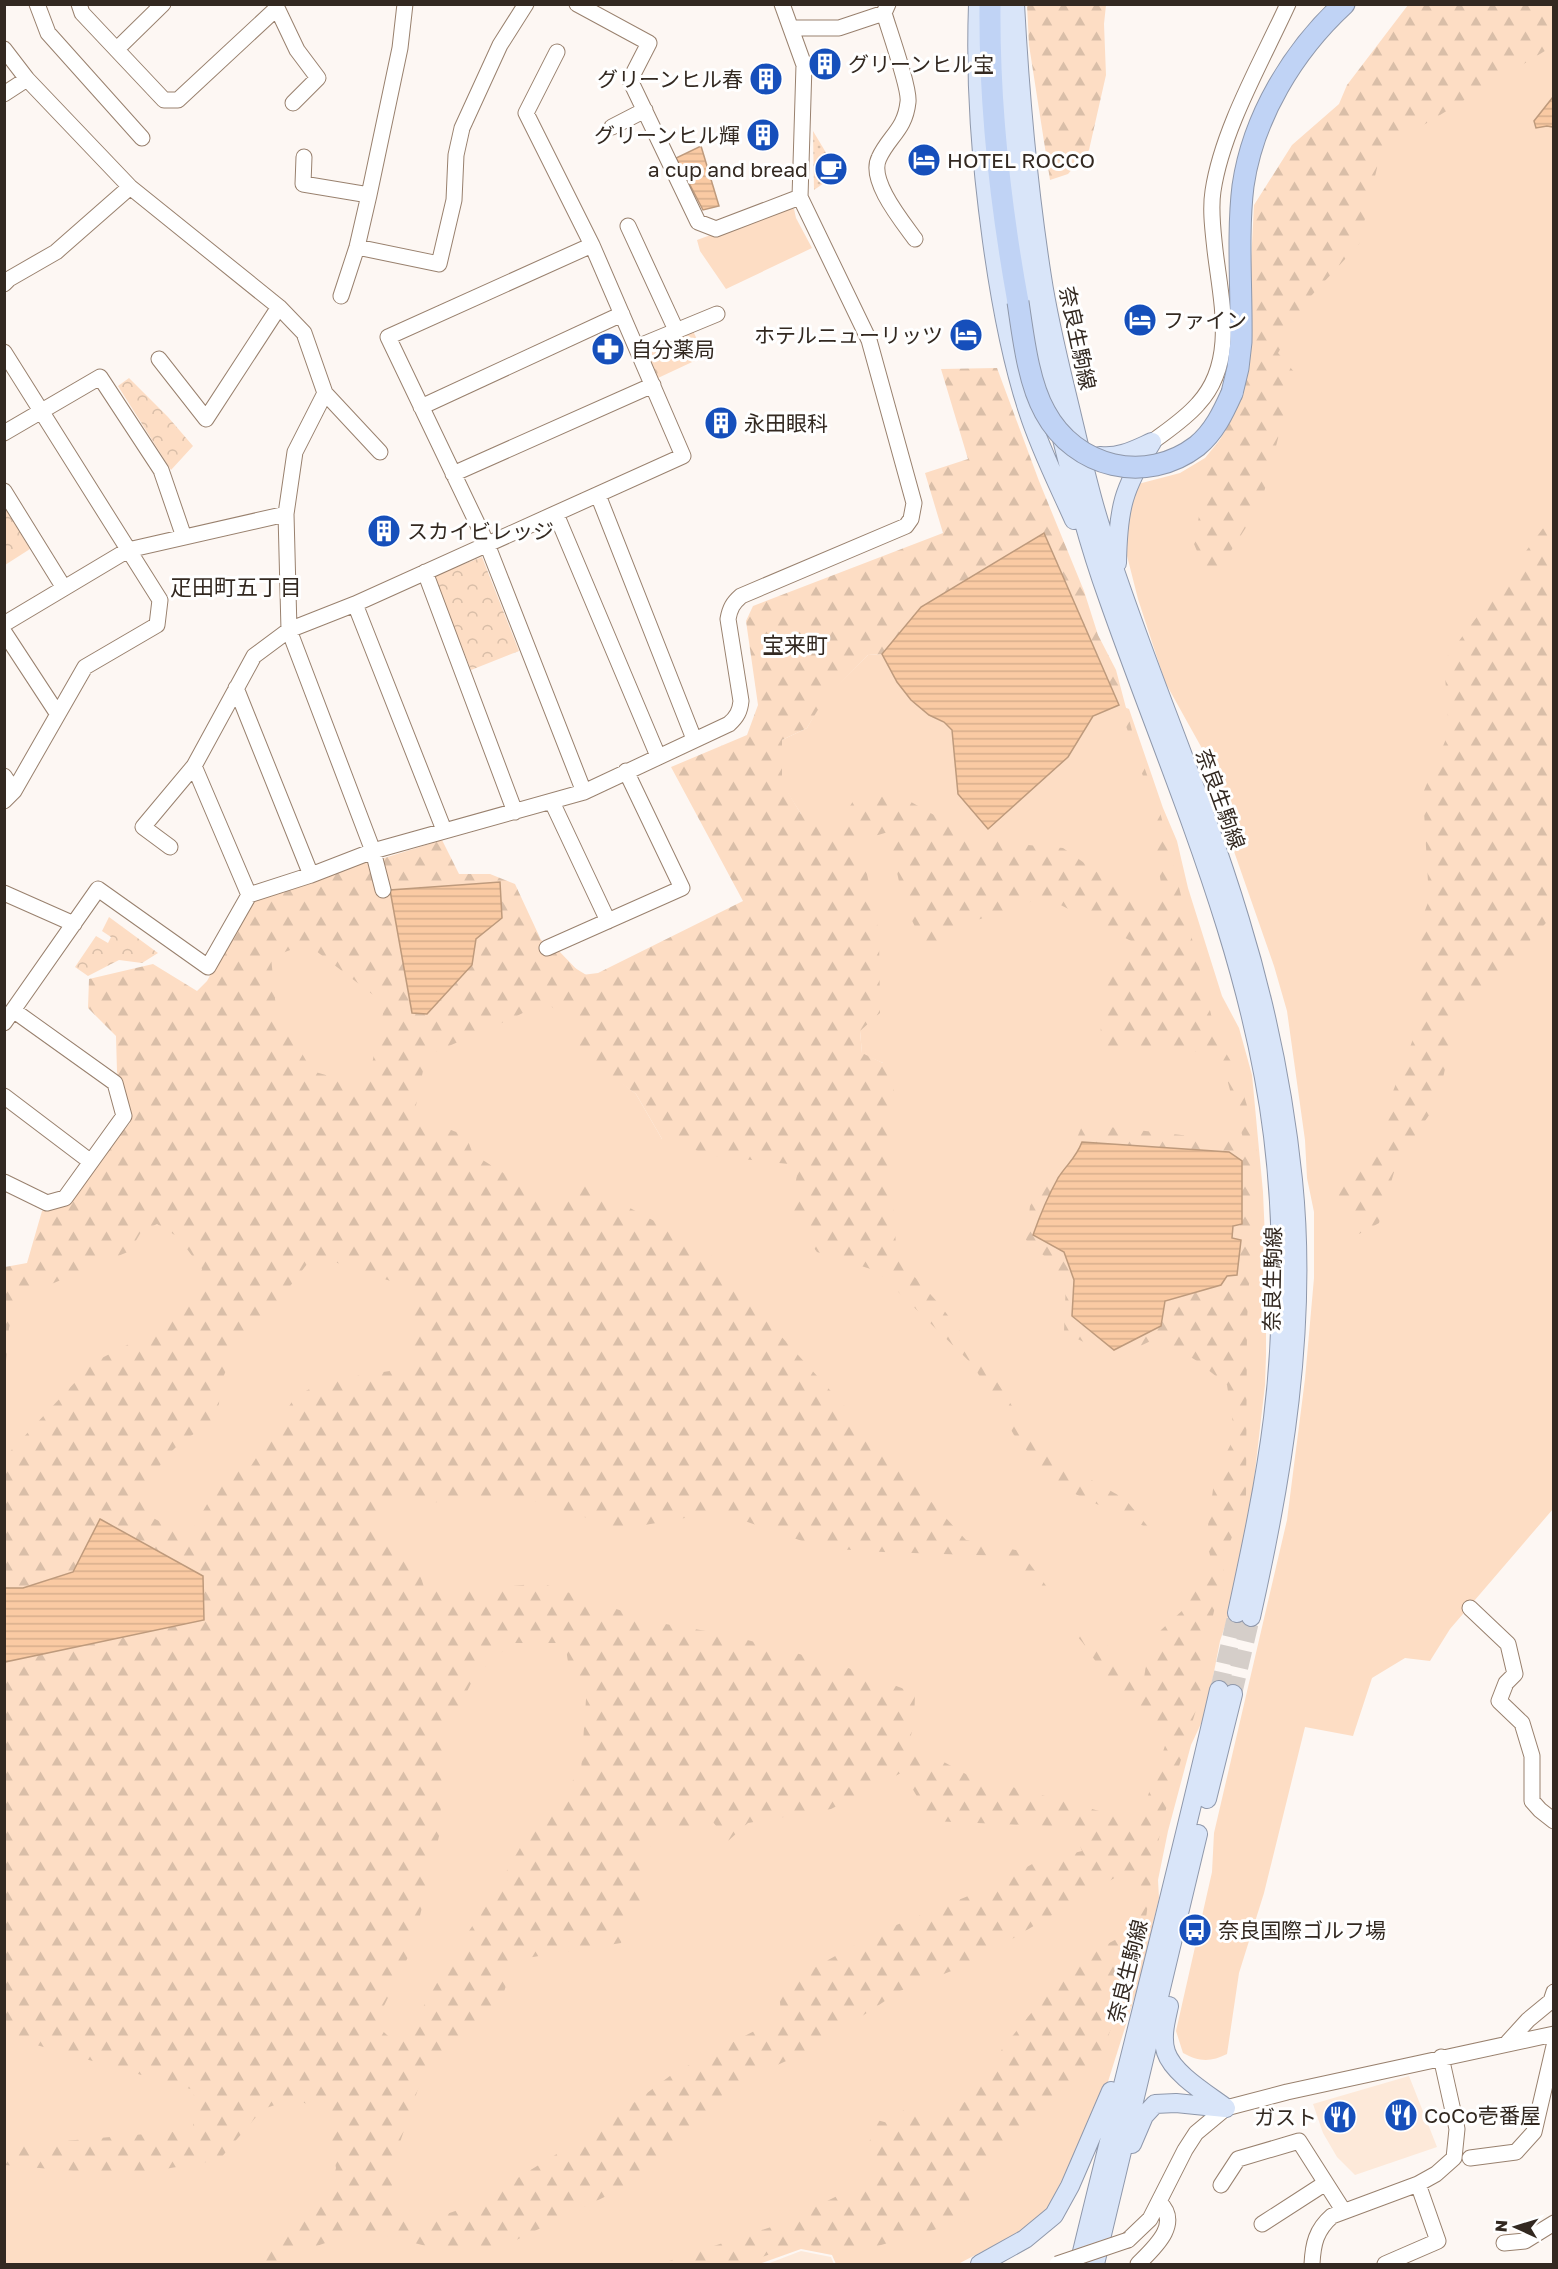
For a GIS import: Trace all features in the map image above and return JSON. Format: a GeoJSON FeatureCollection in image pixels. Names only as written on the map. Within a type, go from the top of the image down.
{"type":"FeatureCollection","features":[{"type":"Feature","properties":{"kind":"highway"},"geometry":{"type":"LineString","coordinates":[[990,4],[992,109],[998,168],[1030,367],[1044,411],[1068,442],[1086,455],[1122,467],[1143,468],[1164,463],[1183,455],[1198,445],[1212,431],[1232,393],[1241,342],[1243,187],[1253,143],[1270,103],[1291,67],[1319,28],[1344,4]]}},
{"type":"Feature","properties":{"kind":"main road","name":"奈良生駒線"},"geometry":{"type":"LineString","coordinates":[[978,4],[976,82],[982,165],[996,269],[1015,369],[1041,447],[1107,596]]}},
{"type":"Feature","properties":{"kind":"main road","name":"奈良生駒線"},"geometry":{"type":"LineString","coordinates":[[1001,4],[1005,82],[1016,189],[1035,315],[1049,386],[1082,517],[1107,596],[1212,880],[1248,1006],[1273,1136],[1280,1262],[1279,1343],[1274,1413],[1244,1615],[1281,1473],[1290,1397],[1298,1278],[1294,1185],[1287,1134],[1275,1060],[1240,920],[1219,856],[1116,577],[1099,522],[1074,423],[1043,282],[1032,207],[1019,88],[1015,4]]}},
{"type":"Feature","properties":{"kind":"main road"},"geometry":{"type":"LineString","coordinates":[[1074,423],[1082,442],[1099,456],[1111,458],[1124,455],[1152,442]]}},
{"type":"Feature","properties":{"kind":"main road"},"geometry":{"type":"LineString","coordinates":[[1116,577],[1120,508],[1125,491],[1152,442]]}},
{"type":"Feature","properties":{"kind":"main road","name":"奈良生駒線"},"geometry":{"type":"LineString","coordinates":[[1079,2265],[1131,2045],[1226,1692],[1194,1850],[1095,2265]]}},
{"type":"Feature","properties":{"kind":"main road"},"geometry":{"type":"LineString","coordinates":[[1194,1850],[1182,1942],[1164,2039],[1166,2052],[1172,2064],[1226,2108]]}},
{"type":"Feature","properties":{"kind":"main road"},"geometry":{"type":"LineString","coordinates":[[980,2265],[1025,2240],[1054,2216],[1070,2186],[1131,2045]]}},
{"type":"Feature","properties":{"kind":"main road"},"geometry":{"type":"LineString","coordinates":[[1115,2182],[1144,2116],[1155,2104],[1176,2103],[1226,2108]]}},
{"type":"Feature","properties":{"kind":"street"},"geometry":{"type":"LineString","coordinates":[[37,4],[48,33],[142,138]]}},
{"type":"Feature","properties":{"kind":"street"},"geometry":{"type":"LineString","coordinates":[[79,4],[82,13],[164,100],[178,100],[276,6],[297,50],[318,78],[293,104]]}},
{"type":"Feature","properties":{"kind":"street"},"geometry":{"type":"LineString","coordinates":[[117,49],[163,4]]}},
{"type":"Feature","properties":{"kind":"street"},"geometry":{"type":"LineString","coordinates":[[341,296],[357,247],[369,195],[400,48],[405,4]]}},
{"type":"Feature","properties":{"kind":"street"},"geometry":{"type":"LineString","coordinates":[[357,247],[439,264],[454,200],[456,155],[462,128],[501,45],[526,4]]}},
{"type":"Feature","properties":{"kind":"street"},"geometry":{"type":"LineString","coordinates":[[577,4],[649,43],[630,80],[698,222],[716,229],[800,196]]}},
{"type":"Feature","properties":{"kind":"street"},"geometry":{"type":"LineString","coordinates":[[4,1182],[47,1203],[65,1198],[124,1116],[115,1083],[9,1017],[98,890],[208,968],[249,894],[311,875],[373,851],[584,792],[729,724],[740,710],[741,701],[728,619],[729,610],[734,602],[741,596],[906,526],[914,511],[914,503],[869,340],[800,196],[804,65],[782,4]]}},
{"type":"Feature","properties":{"kind":"street"},"geometry":{"type":"LineString","coordinates":[[1152,442],[1178,423],[1199,403],[1212,384],[1220,364],[1223,321],[1212,222],[1212,193],[1218,163],[1227,136],[1288,4]]}},
{"type":"Feature","properties":{"kind":"street"},"geometry":{"type":"LineString","coordinates":[[792,28],[839,28],[886,9],[909,99],[903,123],[879,157],[876,166],[882,188],[915,239]]}},
{"type":"Feature","properties":{"kind":"street"},"geometry":{"type":"LineString","coordinates":[[4,49],[27,79],[130,187],[279,307],[304,333],[325,393],[380,452]]}},
{"type":"Feature","properties":{"kind":"street"},"geometry":{"type":"LineString","coordinates":[[170,847],[143,827],[194,766],[254,656],[289,630],[355,604],[683,456],[592,245],[526,113],[557,52]]}},
{"type":"Feature","properties":{"kind":"street"},"geometry":{"type":"LineString","coordinates":[[4,94],[27,79]]}},
{"type":"Feature","properties":{"kind":"street"},"geometry":{"type":"LineString","coordinates":[[612,127],[645,110]]}},
{"type":"Feature","properties":{"kind":"street"},"geometry":{"type":"LineString","coordinates":[[304,157],[303,184],[369,195]]}},
{"type":"Feature","properties":{"kind":"street"},"geometry":{"type":"LineString","coordinates":[[4,284],[56,252],[130,187]]}},
{"type":"Feature","properties":{"kind":"street"},"geometry":{"type":"LineString","coordinates":[[628,226],[676,330]]}},
{"type":"Feature","properties":{"kind":"street"},"geometry":{"type":"LineString","coordinates":[[584,792],[487,544],[388,337],[592,245]]}},
{"type":"Feature","properties":{"kind":"street"},"geometry":{"type":"LineString","coordinates":[[159,359],[206,419],[279,307]]}},
{"type":"Feature","properties":{"kind":"street"},"geometry":{"type":"LineString","coordinates":[[421,407],[622,314]]}},
{"type":"Feature","properties":{"kind":"street"},"geometry":{"type":"LineString","coordinates":[[637,347],[717,314]]}},
{"type":"Feature","properties":{"kind":"street"},"geometry":{"type":"LineString","coordinates":[[4,352],[160,600],[157,625],[85,667],[9,796]]}},
{"type":"Feature","properties":{"kind":"street"},"geometry":{"type":"LineString","coordinates":[[4,433],[42,413],[100,377],[161,470],[184,537]]}},
{"type":"Feature","properties":{"kind":"street"},"geometry":{"type":"LineString","coordinates":[[453,474],[653,385]]}},
{"type":"Feature","properties":{"kind":"street"},"geometry":{"type":"LineString","coordinates":[[325,393],[295,452],[286,514],[289,630],[373,851],[383,890]]}},
{"type":"Feature","properties":{"kind":"street"},"geometry":{"type":"LineString","coordinates":[[4,491],[64,588]]}},
{"type":"Feature","properties":{"kind":"street"},"geometry":{"type":"LineString","coordinates":[[598,495],[694,739]]}},
{"type":"Feature","properties":{"kind":"street"},"geometry":{"type":"LineString","coordinates":[[4,624],[128,550],[286,514]]}},
{"type":"Feature","properties":{"kind":"street"},"geometry":{"type":"LineString","coordinates":[[556,514],[658,756]]}},
{"type":"Feature","properties":{"kind":"street"},"geometry":{"type":"LineString","coordinates":[[425,572],[515,812]]}},
{"type":"Feature","properties":{"kind":"street"},"geometry":{"type":"LineString","coordinates":[[355,604],[444,830]]}},
{"type":"Feature","properties":{"kind":"street"},"geometry":{"type":"LineString","coordinates":[[4,632],[57,713]]}},
{"type":"Feature","properties":{"kind":"street"},"geometry":{"type":"LineString","coordinates":[[236,688],[311,875]]}},
{"type":"Feature","properties":{"kind":"street"},"geometry":{"type":"LineString","coordinates":[[194,766],[249,894]]}},
{"type":"Feature","properties":{"kind":"street"},"geometry":{"type":"LineString","coordinates":[[547,948],[682,888],[626,771]]}},
{"type":"Feature","properties":{"kind":"street"},"geometry":{"type":"LineString","coordinates":[[4,776],[9,796]]}},
{"type":"Feature","properties":{"kind":"street"},"geometry":{"type":"LineString","coordinates":[[552,801],[608,921]]}},
{"type":"Feature","properties":{"kind":"street"},"geometry":{"type":"LineString","coordinates":[[6,897],[74,924]]}},
{"type":"Feature","properties":{"kind":"street"},"geometry":{"type":"LineString","coordinates":[[4,1096],[91,1162]]}},
{"type":"Feature","properties":{"kind":"street"},"geometry":{"type":"LineString","coordinates":[[1470,1608],[1508,1644],[1515,1674],[1506,1683],[1499,1701],[1522,1723],[1532,1756],[1532,1801],[1554,1821]]}},
{"type":"Feature","properties":{"kind":"street"},"geometry":{"type":"LineString","coordinates":[[1508,2042],[1528,2020],[1551,2001],[1554,1992]]}},
{"type":"Feature","properties":{"kind":"street"},"geometry":{"type":"LineString","coordinates":[[1057,2265],[1128,2240],[1150,2219],[1185,2150],[1197,2133],[1226,2108],[1441,2057],[1554,2034]]}},
{"type":"Feature","properties":{"kind":"street"},"geometry":{"type":"LineString","coordinates":[[1470,2158],[1516,2152],[1534,2132],[1554,2046]]}},
{"type":"Feature","properties":{"kind":"street"},"geometry":{"type":"LineString","coordinates":[[1312,2265],[1312,2244],[1321,2225],[1332,2216],[1418,2184],[1436,2174],[1454,2158],[1457,2129],[1441,2057]]}},
{"type":"Feature","properties":{"kind":"street"},"geometry":{"type":"LineString","coordinates":[[1221,2185],[1238,2159],[1299,2141],[1324,2184],[1343,2210]]}},
{"type":"Feature","properties":{"kind":"street"},"geometry":{"type":"LineString","coordinates":[[1262,2224],[1324,2184]]}},
{"type":"Feature","properties":{"kind":"street"},"geometry":{"type":"LineString","coordinates":[[1385,2265],[1438,2241],[1418,2184]]}},
{"type":"Feature","properties":{"kind":"street"},"geometry":{"type":"LineString","coordinates":[[1138,2265],[1161,2239],[1168,2225],[1169,2214],[1159,2202]]}},
{"type":"Feature","properties":{"kind":"street"},"geometry":{"type":"LineString","coordinates":[[1504,2243],[1525,2241],[1554,2223]]}},
{"type":"Feature","properties":{"kind":"shaded area"},"geometry":{"type":"Polygon","coordinates":[[[1553,97],[1553,127],[1536,128],[1534,121],[1553,97]]]}},
{"type":"Feature","properties":{"kind":"shaded area"},"geometry":{"type":"Polygon","coordinates":[[[701,146],[719,206],[703,210],[676,158],[701,146]]]}},
{"type":"Feature","properties":{"kind":"shaded area"},"geometry":{"type":"Polygon","coordinates":[[[1044,533],[1119,705],[1093,716],[1068,757],[988,829],[958,794],[952,730],[911,700],[897,682],[882,654],[921,607],[1044,533]]]}},
{"type":"Feature","properties":{"kind":"shaded area"},"geometry":{"type":"Polygon","coordinates":[[[500,882],[502,918],[476,939],[472,965],[427,1014],[412,1013],[390,890],[500,882]]]}},
{"type":"Feature","properties":{"kind":"shaded area"},"geometry":{"type":"Polygon","coordinates":[[[1082,1142],[1229,1152],[1242,1161],[1242,1224],[1233,1226],[1232,1238],[1241,1240],[1237,1275],[1227,1276],[1221,1285],[1165,1301],[1161,1326],[1114,1350],[1072,1316],[1074,1280],[1064,1252],[1033,1235],[1054,1185],[1082,1142]]]}},
{"type":"Feature","properties":{"kind":"shaded area"},"geometry":{"type":"Polygon","coordinates":[[[100,1519],[203,1576],[204,1620],[5,1662],[5,1588],[23,1588],[73,1572],[100,1519]]]}},
{"type":"Feature","properties":{"kind":"shaded area"},"geometry":{"type":"Polygon","coordinates":[[[1409,2076],[1437,2147],[1355,2175],[1337,2157],[1323,2133],[1313,2104],[1409,2076]]]}},
{"type":"Feature","properties":{"kind":"shaded area"},"geometry":{"type":"Polygon","coordinates":[[[801,2251],[831,2257],[834,2264],[767,2264],[801,2251]]]}},
{"type":"Feature","properties":{"kind":"green space"},"geometry":{"type":"Polygon","coordinates":[[[1027,5],[1106,5],[1104,24],[1106,75],[1089,150],[1068,174],[1050,180],[1029,45],[1027,5]]]}},
{"type":"Feature","properties":{"kind":"green space"},"geometry":{"type":"Polygon","coordinates":[[[1408,5],[1553,5],[1553,46],[1381,151],[1359,244],[1311,296],[1278,353],[1295,373],[1261,504],[1218,571],[1205,570],[1194,544],[1209,460],[1234,414],[1250,354],[1250,282],[1254,205],[1292,145],[1339,104],[1347,85],[1408,5]]]}},
{"type":"Feature","properties":{"kind":"green space"},"geometry":{"type":"Polygon","coordinates":[[[1553,5],[1553,1509],[1450,1629],[1430,1661],[1405,1658],[1372,1678],[1353,1736],[1305,1727],[1264,1893],[1239,1973],[1227,2054],[1210,2060],[1194,2058],[1183,2053],[1176,2031],[1212,1872],[1214,1833],[1287,1520],[1305,1379],[1314,1278],[1314,1212],[1307,1178],[1305,1140],[1287,1011],[1274,966],[1229,837],[1204,752],[1165,682],[1138,599],[1124,544],[1127,513],[1138,484],[1180,473],[1205,458],[1232,425],[1373,94],[1553,5]]]}},
{"type":"Feature","properties":{"kind":"green space"},"geometry":{"type":"Polygon","coordinates":[[[813,131],[828,156],[818,165],[827,181],[814,190],[813,131]]]}},
{"type":"Feature","properties":{"kind":"green space"},"geometry":{"type":"Polygon","coordinates":[[[786,207],[794,209],[796,218],[812,248],[726,289],[700,251],[697,240],[786,207]]]}},
{"type":"Feature","properties":{"kind":"green space"},"geometry":{"type":"Polygon","coordinates":[[[693,331],[705,356],[658,378],[649,357],[653,348],[693,331]]]}},
{"type":"Feature","properties":{"kind":"green space"},"geometry":{"type":"Polygon","coordinates":[[[997,368],[1039,481],[1084,591],[1098,635],[1116,670],[1134,738],[1160,812],[1217,1038],[1236,1070],[1257,1138],[1247,1321],[1246,1501],[1230,1542],[1205,1650],[1202,1690],[1164,1816],[1154,1861],[1144,1932],[1130,1981],[1101,2054],[1062,2096],[973,2183],[965,2221],[839,2257],[834,2251],[801,2243],[743,2264],[660,2264],[780,2224],[878,2176],[865,2154],[877,2120],[888,2123],[910,2105],[933,2125],[966,2101],[1005,2045],[1073,1962],[1132,1931],[1140,1895],[1121,1874],[1012,1939],[990,1956],[900,1991],[829,2038],[793,2058],[734,2084],[627,2186],[506,2245],[438,2249],[363,2230],[305,2250],[292,2264],[256,2264],[331,2189],[336,2168],[329,2126],[316,2107],[293,2099],[263,2109],[219,2160],[116,2177],[5,2165],[5,2146],[193,2130],[194,2090],[5,2036],[5,1662],[204,1619],[203,1576],[73,1572],[23,1588],[5,1588],[4,1458],[94,1362],[133,1342],[196,1291],[202,1269],[178,1237],[157,1224],[141,1232],[130,1251],[49,1285],[15,1307],[9,1328],[5,1363],[5,1267],[27,1263],[42,1211],[72,1200],[100,1159],[130,1123],[117,1072],[116,1036],[88,1008],[89,979],[153,964],[197,991],[207,981],[252,899],[442,840],[459,874],[490,874],[515,884],[541,940],[557,949],[582,975],[598,973],[743,901],[671,767],[747,735],[758,705],[746,621],[753,606],[943,533],[925,473],[968,459],[941,369],[997,368]],[[921,607],[882,654],[868,655],[825,698],[807,728],[782,740],[782,782],[801,814],[838,825],[857,795],[904,798],[973,837],[1063,848],[1144,905],[1158,898],[1161,883],[1155,849],[1154,809],[1119,705],[921,607]],[[888,832],[849,844],[866,869],[879,934],[880,1013],[860,1031],[862,1053],[883,1063],[894,1090],[888,1145],[897,1257],[940,1305],[992,1374],[1027,1430],[1072,1469],[1125,1499],[1150,1529],[1056,1485],[1014,1435],[973,1365],[877,1271],[817,1252],[789,1215],[799,1165],[713,1156],[662,1139],[636,1094],[574,1048],[581,1026],[544,1002],[426,1056],[414,1115],[466,1136],[473,1154],[550,1202],[583,1183],[705,1248],[779,1334],[966,1540],[1020,1551],[1071,1619],[1115,1651],[1143,1684],[1148,1653],[1161,1630],[1184,1609],[1211,1559],[1206,1540],[1215,1475],[1235,1436],[1227,1385],[1197,1361],[1159,1337],[1115,1358],[1064,1332],[1066,1281],[1050,1261],[1026,1240],[1030,1206],[1056,1167],[1072,1149],[1083,1124],[1244,1142],[1220,1053],[1099,1047],[1106,979],[1135,943],[1045,897],[974,921],[930,958],[904,904],[888,832]],[[500,882],[476,939],[502,918],[500,882]],[[307,944],[271,957],[276,1008],[312,1071],[367,1087],[385,1004],[307,944]],[[1082,1142],[1077,1155],[1060,1175],[1064,1252],[1074,1280],[1073,1316],[1165,1301],[1221,1285],[1233,1226],[1241,1224],[1134,1146],[1082,1142]],[[314,1255],[274,1307],[234,1353],[220,1384],[219,1404],[209,1424],[180,1443],[163,1460],[148,1489],[146,1514],[188,1537],[224,1475],[251,1466],[295,1397],[324,1381],[416,1367],[408,1287],[314,1255]],[[518,1496],[426,1503],[387,1499],[376,1540],[414,1556],[424,1587],[476,1590],[541,1583],[654,1622],[729,1635],[840,1665],[915,1693],[914,1723],[909,1743],[975,1779],[1009,1786],[1139,1822],[1169,1734],[1114,1688],[1083,1643],[1023,1573],[1003,1556],[822,1548],[719,1512],[622,1529],[518,1496]],[[512,1643],[474,1677],[443,1741],[440,1832],[412,1949],[375,2024],[399,2046],[531,1829],[581,1771],[587,1685],[569,1668],[565,1643],[512,1643]],[[903,1772],[831,1809],[748,1823],[728,1841],[713,1822],[661,1832],[641,1859],[645,1893],[621,1943],[514,1960],[498,2011],[419,2086],[395,2157],[390,2204],[420,2223],[473,2205],[601,2127],[674,2073],[781,2017],[779,1987],[879,1932],[993,1886],[1034,1863],[1082,1851],[1073,1827],[931,1821],[903,1772]]]}},
{"type":"Feature","properties":{"kind":"green space"},"geometry":{"type":"Polygon","coordinates":[[[129,378],[193,446],[171,470],[118,386],[129,378]]]}},
{"type":"Feature","properties":{"kind":"green space"},"geometry":{"type":"Polygon","coordinates":[[[5,507],[30,549],[4,565],[5,507]]]}},
{"type":"Feature","properties":{"kind":"green space"},"geometry":{"type":"Polygon","coordinates":[[[1553,515],[1553,915],[1454,1026],[1438,1102],[1397,1162],[1379,1223],[1359,1234],[1339,1209],[1338,1183],[1382,1152],[1392,1094],[1420,1021],[1419,926],[1429,900],[1423,793],[1449,732],[1444,661],[1553,515]]]}},
{"type":"Feature","properties":{"kind":"green space"},"geometry":{"type":"Polygon","coordinates":[[[482,557],[519,651],[471,670],[434,576],[482,557]]]}},
{"type":"Feature","properties":{"kind":"green space"},"geometry":{"type":"Polygon","coordinates":[[[882,654],[897,682],[929,715],[944,722],[952,730],[958,794],[1068,757],[1093,716],[1119,705],[1129,709],[1163,808],[1177,841],[1188,888],[1222,996],[1239,1028],[1252,1075],[1263,1192],[1265,1239],[1262,1288],[1266,1320],[1266,1355],[1265,1385],[1250,1514],[1229,1614],[1220,1641],[1206,1713],[1191,1745],[1168,1831],[1158,1880],[1159,1898],[1140,1980],[1106,2088],[1092,2122],[1046,2211],[1026,2229],[958,2264],[836,2264],[832,2255],[801,2249],[759,2264],[5,2264],[5,1290],[117,1187],[251,907],[366,861],[372,890],[512,929],[596,981],[611,1074],[636,1094],[662,1139],[883,1063],[862,1054],[860,1031],[801,814],[781,782],[782,740],[807,728],[824,698],[868,655],[882,654]]]}},
{"type":"Feature","properties":{"kind":"green space"},"geometry":{"type":"Polygon","coordinates":[[[109,917],[158,953],[142,963],[119,960],[88,976],[75,967],[96,936],[108,943],[111,937],[102,931],[109,917]]]}},
{"type":"Feature","properties":{"kind":"tunnel"},"geometry":{"type":"LineString","coordinates":[[1219,1690],[1237,1613]]}},
{"type":"Feature","properties":{"kind":"tunnel"},"geometry":{"type":"LineString","coordinates":[[1233,1694],[1251,1617]]}},
{"type":"Feature","properties":{"kind":"place","name":"グリーンヒル宝"},"geometry":{"type":"Point","coordinates":[825,64]}},
{"type":"Feature","properties":{"kind":"place","name":"グリーンヒル春"},"geometry":{"type":"Point","coordinates":[766,79]}},
{"type":"Feature","properties":{"kind":"place","name":"グリーンヒル輝"},"geometry":{"type":"Point","coordinates":[763,135]}},
{"type":"Feature","properties":{"kind":"place","name":"HOTEL ROCCO"},"geometry":{"type":"Point","coordinates":[924,160]}},
{"type":"Feature","properties":{"kind":"place","name":"a cup and bread"},"geometry":{"type":"Point","coordinates":[831,169]}},
{"type":"Feature","properties":{"kind":"place","name":"ファイン"},"geometry":{"type":"Point","coordinates":[1140,320]}},
{"type":"Feature","properties":{"kind":"place","name":"ホテルニューリッツ"},"geometry":{"type":"Point","coordinates":[966,335]}},
{"type":"Feature","properties":{"kind":"place","name":"自分薬局"},"geometry":{"type":"Point","coordinates":[608,349]}},
{"type":"Feature","properties":{"kind":"place","name":"永田眼科"},"geometry":{"type":"Point","coordinates":[721,423]}},
{"type":"Feature","properties":{"kind":"place","name":"スカイビレッジ"},"geometry":{"type":"Point","coordinates":[384,531]}},
{"type":"Feature","properties":{"kind":"place","name":"奈良国際ゴルフ場"},"geometry":{"type":"Point","coordinates":[1195,1930]}},
{"type":"Feature","properties":{"kind":"place","name":"CoCo壱番屋"},"geometry":{"type":"Point","coordinates":[1401,2115]}},
{"type":"Feature","properties":{"kind":"place","name":"ガスト"},"geometry":{"type":"Point","coordinates":[1340,2117]}},
{"type":"Feature","properties":{"kind":"district","name":"疋田町五丁目"},"geometry":{"type":"Point","coordinates":[236,586]}},
{"type":"Feature","properties":{"kind":"district","name":"宝来町"},"geometry":{"type":"Point","coordinates":[795,644]}}]}
